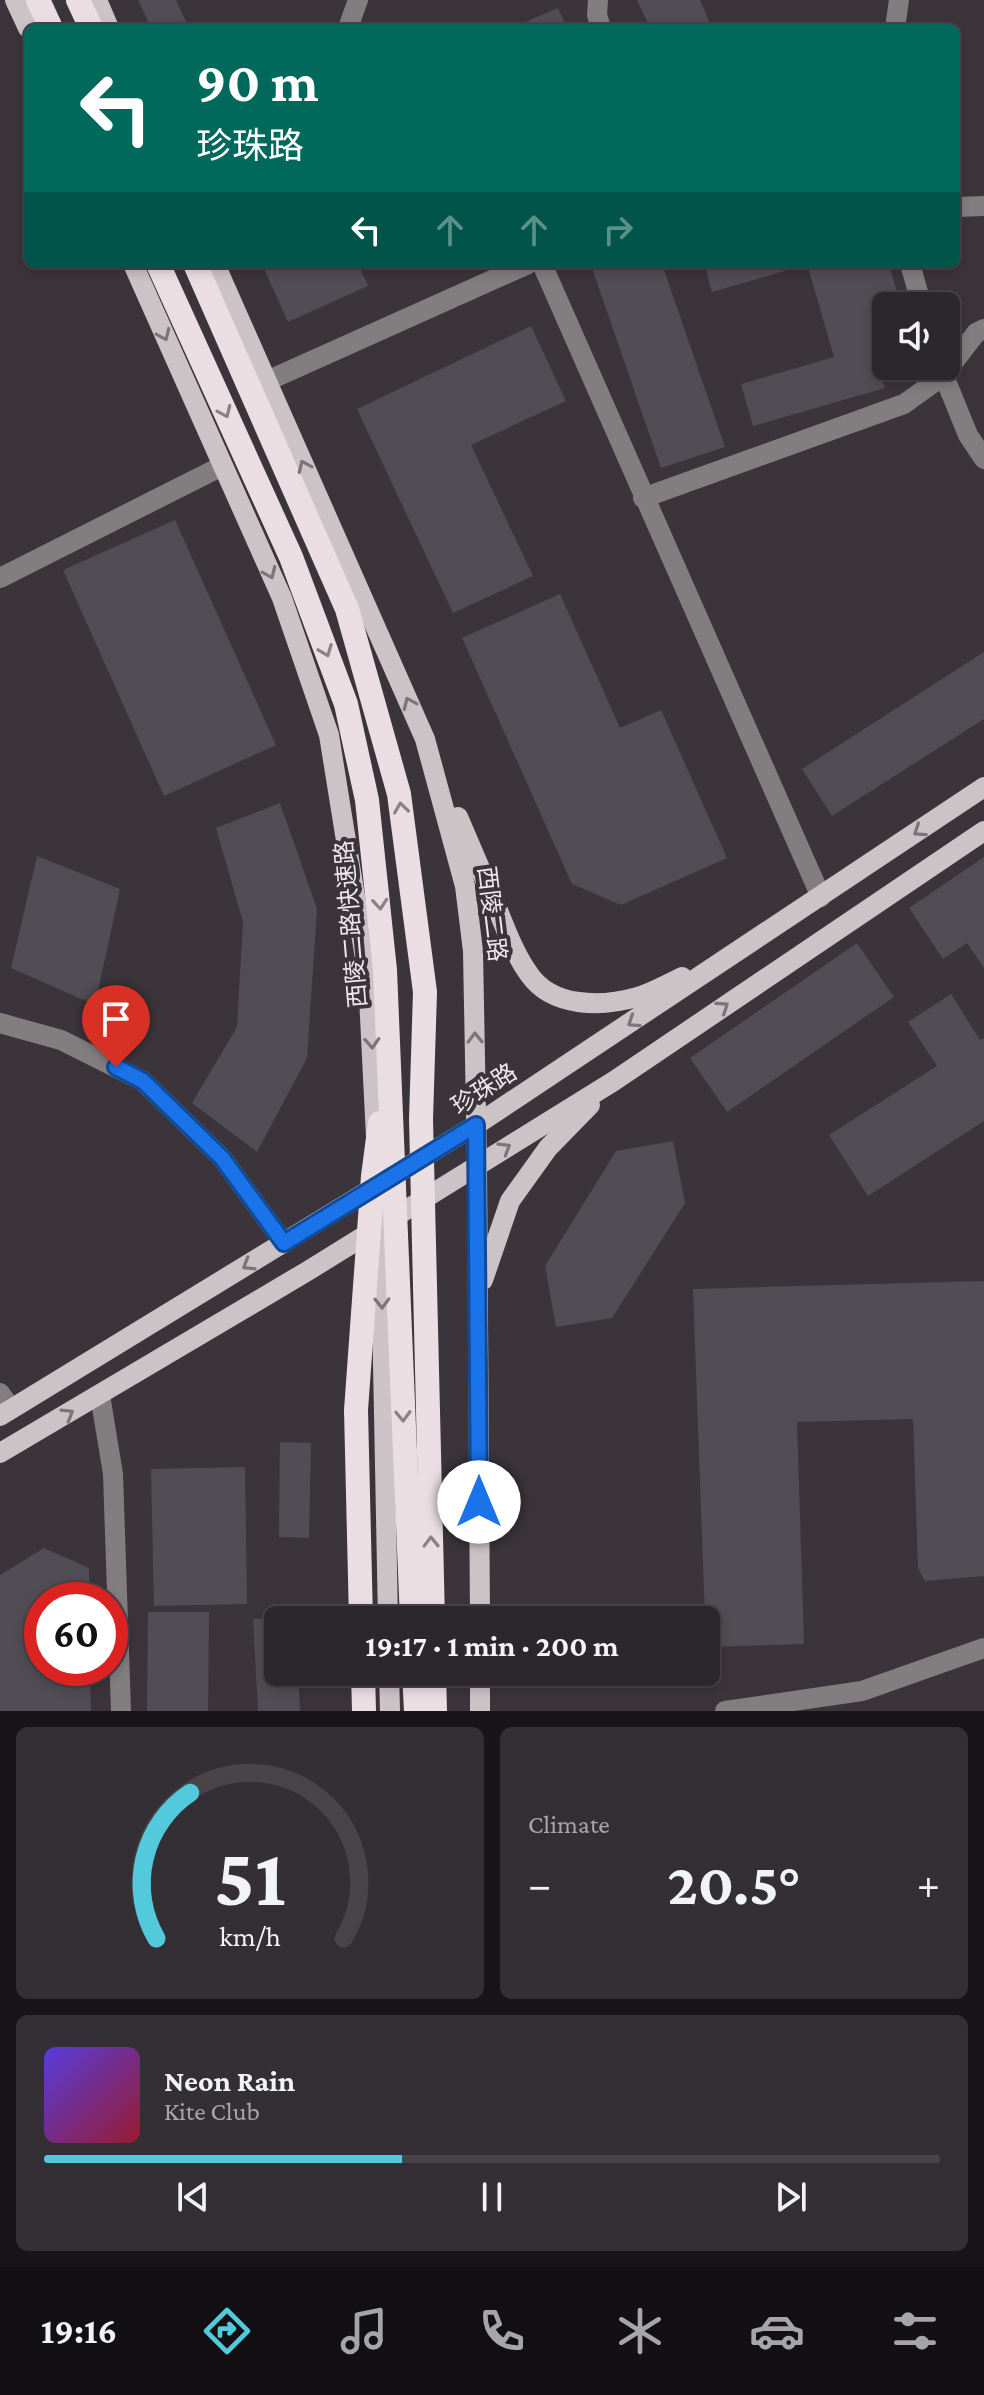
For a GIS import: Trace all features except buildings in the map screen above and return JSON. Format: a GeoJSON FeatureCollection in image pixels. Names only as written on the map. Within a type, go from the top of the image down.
{"type":"FeatureCollection","features":[{"type":"Feature","properties":{"kind":"highway"},"geometry":{"type":"LineString","coordinates":[[38,0],[49,24]]}},
{"type":"Feature","properties":{"kind":"highway"},"geometry":{"type":"LineString","coordinates":[[78,0],[89,24]]}},
{"type":"Feature","properties":{"kind":"highway","name":"西陵二路快速路"},"geometry":{"type":"LineString","coordinates":[[160,268],[291,557],[346,704],[367,800],[385,970],[411,1606]]}},
{"type":"Feature","properties":{"kind":"highway"},"geometry":{"type":"LineString","coordinates":[[197,268],[347,609],[399,794],[425,992],[421,1119],[433,1606]]}},
{"type":"Feature","properties":{"kind":"highway"},"geometry":{"type":"LineString","coordinates":[[361,1606],[356,1410],[373,1176],[389,1061]]}},
{"type":"Feature","properties":{"kind":"highway"},"geometry":{"type":"LineString","coordinates":[[363,1686],[364,1711]]}},
{"type":"Feature","properties":{"kind":"highway"},"geometry":{"type":"LineString","coordinates":[[415,1686],[416,1711]]}},
{"type":"Feature","properties":{"kind":"highway"},"geometry":{"type":"LineString","coordinates":[[434,1686],[435,1711]]}},
{"type":"Feature","properties":{"kind":"main road"},"geometry":{"type":"LineString","coordinates":[[15,0],[26,24]]}},
{"type":"Feature","properties":{"kind":"main road"},"geometry":{"type":"LineString","coordinates":[[97,0],[107,24]]}},
{"type":"Feature","properties":{"kind":"main road"},"geometry":{"type":"LineString","coordinates":[[135,268],[282,598],[329,735],[368,977],[381,1225],[388,1606]]}},
{"type":"Feature","properties":{"kind":"main road","name":"西陵二路"},"geometry":{"type":"LineString","coordinates":[[217,268],[425,739],[465,886],[473,951],[480,1606]]}},
{"type":"Feature","properties":{"kind":"main road"},"geometry":{"type":"LineString","coordinates":[[425,739],[509,938],[529,975],[543,990],[588,1004],[639,997],[761,938]]}},
{"type":"Feature","properties":{"kind":"main road","name":"珍珠路"},"geometry":{"type":"LineString","coordinates":[[4,1406],[284,1243],[476,1125],[984,787]]}},
{"type":"Feature","properties":{"kind":"main road"},"geometry":{"type":"LineString","coordinates":[[0,1453],[381,1225],[614,1081],[984,831]]}},
{"type":"Feature","properties":{"kind":"main road"},"geometry":{"type":"LineString","coordinates":[[478,1295],[510,1201],[548,1148],[614,1081]]}},
{"type":"Feature","properties":{"kind":"main road"},"geometry":{"type":"LineString","coordinates":[[389,1686],[390,1711]]}},
{"type":"Feature","properties":{"kind":"main road"},"geometry":{"type":"LineString","coordinates":[[480,1686],[480,1711]]}},
{"type":"Feature","properties":{"kind":"street"},"geometry":{"type":"LineString","coordinates":[[349,24],[358,0]]}},
{"type":"Feature","properties":{"kind":"street"},"geometry":{"type":"LineString","coordinates":[[598,0],[600,24]]}},
{"type":"Feature","properties":{"kind":"street"},"geometry":{"type":"LineString","coordinates":[[896,24],[899,0]]}},
{"type":"Feature","properties":{"kind":"street"},"geometry":{"type":"LineString","coordinates":[[960,207],[984,206]]}},
{"type":"Feature","properties":{"kind":"street"},"geometry":{"type":"LineString","coordinates":[[267,381],[519,268]]}},
{"type":"Feature","properties":{"kind":"street"},"geometry":{"type":"LineString","coordinates":[[544,268],[821,897]]}},
{"type":"Feature","properties":{"kind":"street"},"geometry":{"type":"LineString","coordinates":[[911,268],[918,292]]}},
{"type":"Feature","properties":{"kind":"street"},"geometry":{"type":"LineString","coordinates":[[960,350],[984,329]]}},
{"type":"Feature","properties":{"kind":"street"},"geometry":{"type":"LineString","coordinates":[[643,498],[904,404],[931,380]]}},
{"type":"Feature","properties":{"kind":"street"},"geometry":{"type":"LineString","coordinates":[[945,380],[968,435],[984,459]]}},
{"type":"Feature","properties":{"kind":"street"},"geometry":{"type":"LineString","coordinates":[[0,578],[222,466]]}},
{"type":"Feature","properties":{"kind":"street"},"geometry":{"type":"LineString","coordinates":[[0,1023],[61,1040],[143,1081],[222,1158],[284,1243]]}},
{"type":"Feature","properties":{"kind":"street"},"geometry":{"type":"LineString","coordinates":[[100,1395],[113,1474],[121,1711]]}},
{"type":"Feature","properties":{"kind":"street"},"geometry":{"type":"LineString","coordinates":[[725,1711],[862,1691],[984,1648]]}},
{"type":"Feature","properties":{"kind":"route"},"geometry":{"type":"LineString","coordinates":[[116,1067],[143,1081],[222,1158],[284,1243],[476,1125],[479,1502]]}}]}
